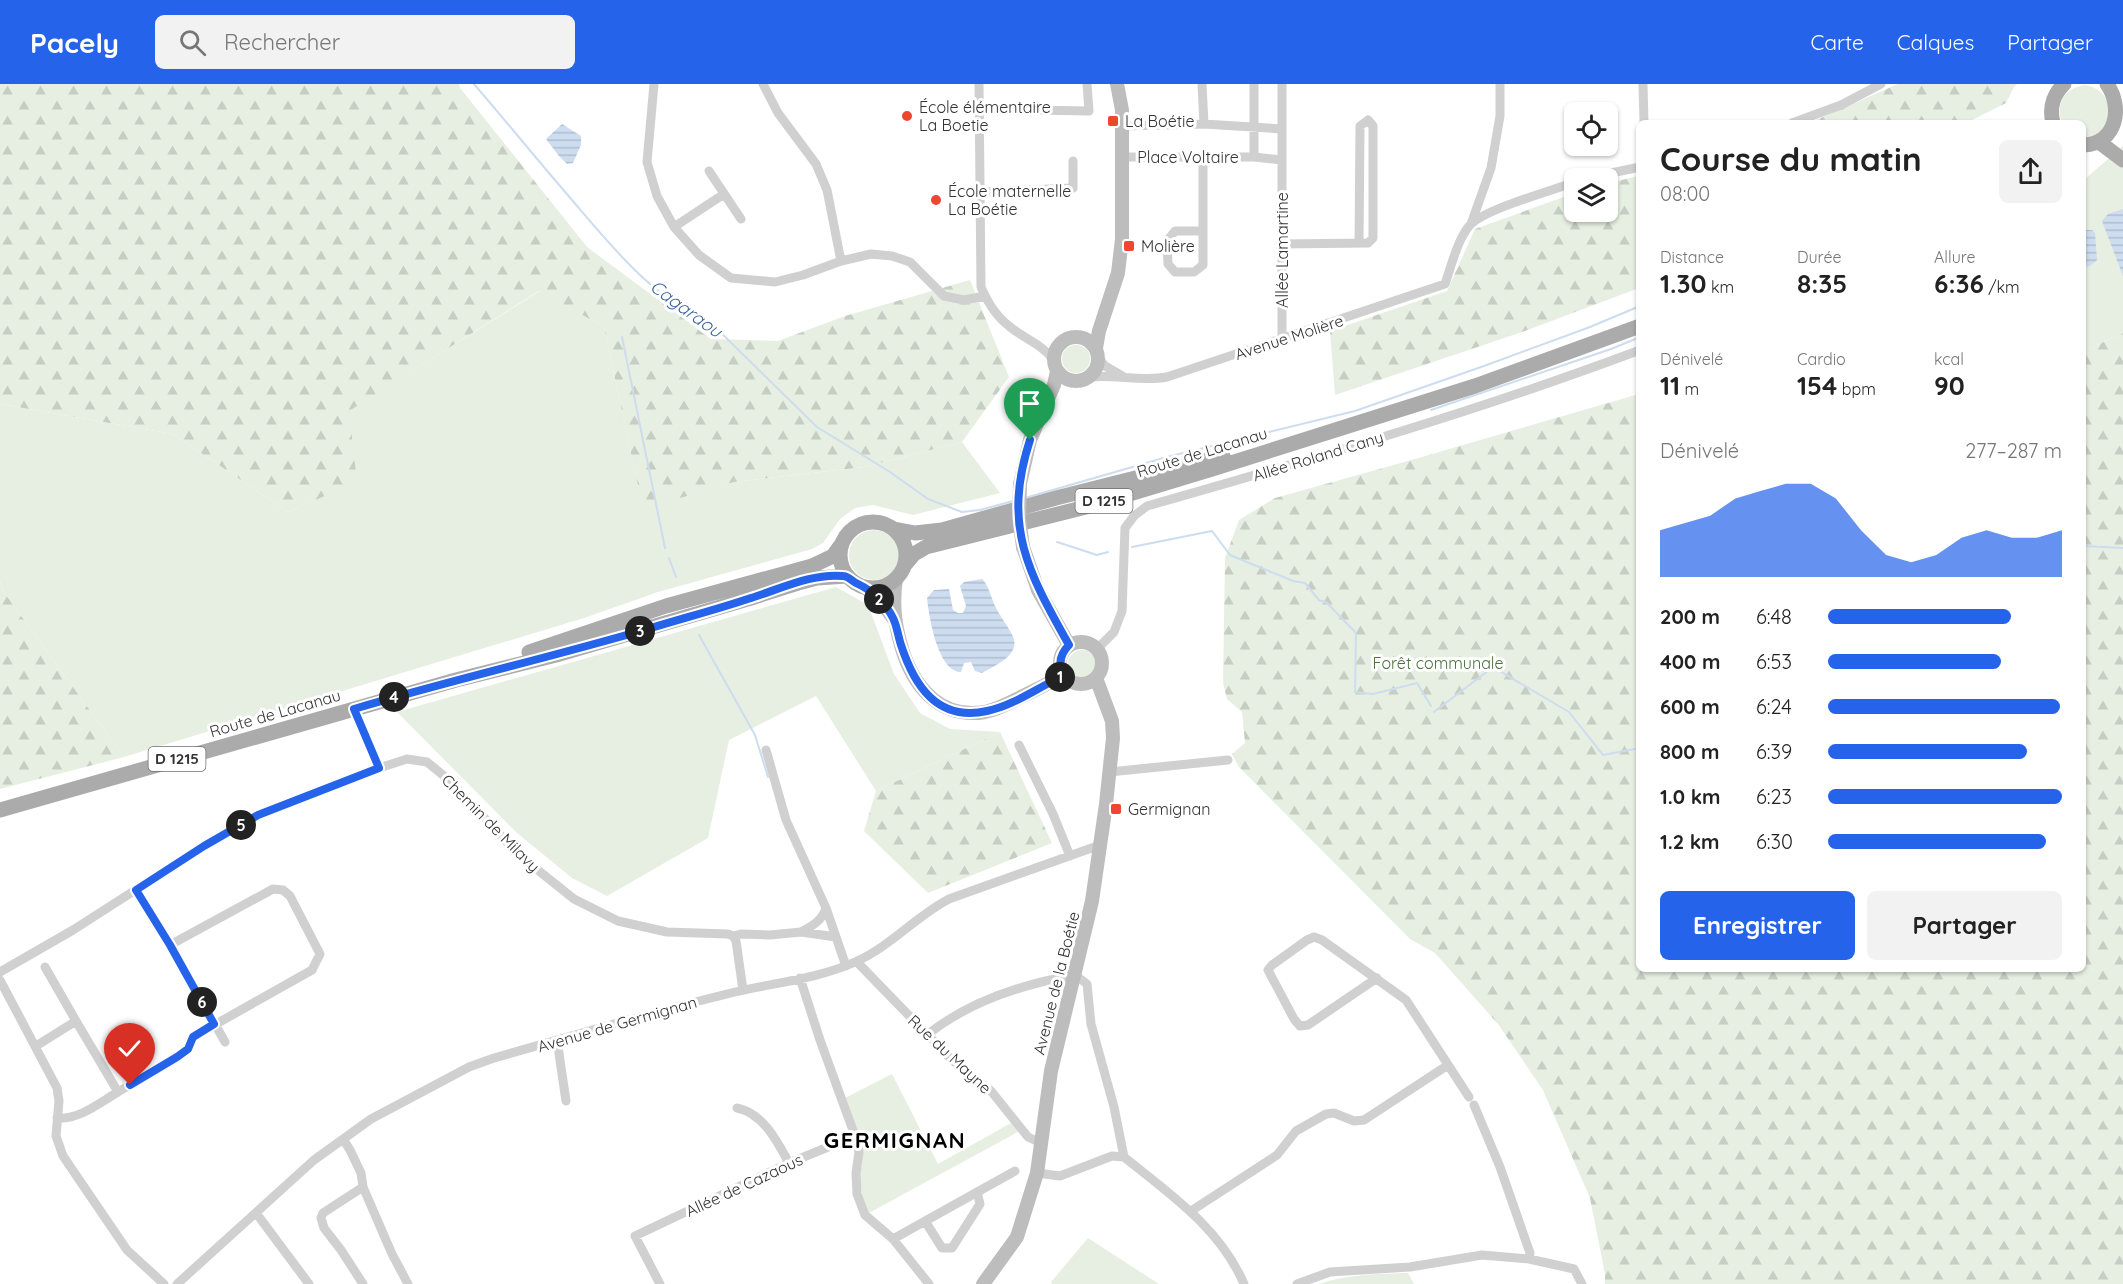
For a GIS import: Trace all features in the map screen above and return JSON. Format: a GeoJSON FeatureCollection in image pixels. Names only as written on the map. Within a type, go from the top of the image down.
{"type":"FeatureCollection","features":[{"type":"Feature","properties":{"kind":"main road"},"geometry":{"type":"LineString","coordinates":[[1045,406],[1061,390],[1074,381],[1089,377],[1096,368],[1097,353],[1118,273],[1122,110],[1117,84]]}},
{"type":"Feature","properties":{"kind":"main road"},"geometry":{"type":"LineString","coordinates":[[2050,120],[2053,99],[2064,84]]}},
{"type":"Feature","properties":{"kind":"main road"},"geometry":{"type":"LineString","coordinates":[[2086,145],[2099,142],[2120,130],[2121,104],[2115,92],[2107,84]]}},
{"type":"Feature","properties":{"kind":"main road"},"geometry":{"type":"LineString","coordinates":[[2099,142],[2123,160]]}},
{"type":"Feature","properties":{"kind":"main road"},"geometry":{"type":"LineString","coordinates":[[1069,645],[1038,590],[1023,547],[1019,518],[1020,484],[1030,440],[1045,406],[1056,365],[1055,354],[1066,340],[1077,337],[1092,327],[1108,306]]}},
{"type":"Feature","properties":{"kind":"main road","name":"Route de Lacanau"},"geometry":{"type":"LineString","coordinates":[[900,572],[914,554],[926,547],[1090,506],[1475,386],[1636,327]]}},
{"type":"Feature","properties":{"kind":"main road"},"geometry":{"type":"LineString","coordinates":[[1077,337],[1091,342],[1097,353]]}},
{"type":"Feature","properties":{"kind":"main road"},"geometry":{"type":"LineString","coordinates":[[1056,365],[1067,379],[1074,381]]}},
{"type":"Feature","properties":{"kind":"main road","name":"Route de Lacanau"},"geometry":{"type":"LineString","coordinates":[[894,529],[915,533],[942,530],[1175,467],[1308,437]]}},
{"type":"Feature","properties":{"kind":"main road"},"geometry":{"type":"LineString","coordinates":[[893,618],[906,548],[902,538],[894,529],[885,524],[863,523],[846,535],[841,545],[842,567],[854,583],[878,597],[893,618],[914,679],[925,693],[945,708],[968,713],[984,712],[1000,708],[1063,674]]}},
{"type":"Feature","properties":{"kind":"main road","name":"Route de Lacanau"},"geometry":{"type":"LineString","coordinates":[[456,680],[666,606],[812,566],[833,556],[841,545]]}},
{"type":"Feature","properties":{"kind":"main road"},"geometry":{"type":"LineString","coordinates":[[864,587],[884,586],[900,572]]}},
{"type":"Feature","properties":{"kind":"main road","name":"Route de Lacanau"},"geometry":{"type":"LineString","coordinates":[[0,810],[456,680],[556,655],[798,583],[817,578],[847,576]]}},
{"type":"Feature","properties":{"kind":"main road"},"geometry":{"type":"LineString","coordinates":[[1075,642],[1087,642],[1097,648],[1102,667],[1091,682],[1079,684],[1063,674],[1060,662],[1064,650],[1069,645],[1075,642]]}},
{"type":"Feature","properties":{"kind":"main road","name":"Avenue de la Boétie"},"geometry":{"type":"LineString","coordinates":[[983,1284],[1017,1237],[1037,1173],[1051,1071],[1092,901],[1113,738],[1112,721],[1096,678]]}},
{"type":"Feature","properties":{"kind":"street"},"geometry":{"type":"LineString","coordinates":[[654,84],[647,162],[657,196],[674,227],[699,255],[731,278],[775,282],[803,276],[841,261],[871,254],[892,256],[909,262],[944,296],[964,300],[985,296]]}},
{"type":"Feature","properties":{"kind":"street"},"geometry":{"type":"LineString","coordinates":[[763,84],[778,113],[816,164],[820,173],[827,190],[841,261]]}},
{"type":"Feature","properties":{"kind":"street"},"geometry":{"type":"LineString","coordinates":[[979,84],[981,287],[985,296],[1008,326],[1040,345],[1056,365]]}},
{"type":"Feature","properties":{"kind":"street"},"geometry":{"type":"LineString","coordinates":[[979,109],[1089,111],[1087,84]]}},
{"type":"Feature","properties":{"kind":"street"},"geometry":{"type":"LineString","coordinates":[[1202,84],[1204,124]]}},
{"type":"Feature","properties":{"kind":"street"},"geometry":{"type":"LineString","coordinates":[[1254,84],[1254,157]]}},
{"type":"Feature","properties":{"kind":"street","name":"Allée Lamartine"},"geometry":{"type":"LineString","coordinates":[[1282,84],[1282,340]]}},
{"type":"Feature","properties":{"kind":"street"},"geometry":{"type":"LineString","coordinates":[[1471,224],[1491,168],[1500,116],[1500,84]]}},
{"type":"Feature","properties":{"kind":"street"},"geometry":{"type":"LineString","coordinates":[[1642,84],[1644,120]]}},
{"type":"Feature","properties":{"kind":"street"},"geometry":{"type":"LineString","coordinates":[[1800,120],[1841,105],[1881,84]]}},
{"type":"Feature","properties":{"kind":"street"},"geometry":{"type":"LineString","coordinates":[[1281,244],[1368,243],[1373,238],[1374,126],[1368,120],[1360,126],[1359,243]]}},
{"type":"Feature","properties":{"kind":"street","name":"Place Voltaire"},"geometry":{"type":"LineString","coordinates":[[1121,126],[1204,124],[1282,129]]}},
{"type":"Feature","properties":{"kind":"street","name":"Place Voltaire"},"geometry":{"type":"LineString","coordinates":[[1121,157],[1254,157],[1282,160]]}},
{"type":"Feature","properties":{"kind":"street"},"geometry":{"type":"LineString","coordinates":[[1202,231],[1175,231],[1167,241],[1168,264],[1175,272],[1194,272],[1203,265],[1203,158]]}},
{"type":"Feature","properties":{"kind":"street"},"geometry":{"type":"LineString","coordinates":[[980,192],[1073,188],[1073,161]]}},
{"type":"Feature","properties":{"kind":"street"},"geometry":{"type":"LineString","coordinates":[[1618,171],[1636,167]]}},
{"type":"Feature","properties":{"kind":"street"},"geometry":{"type":"LineString","coordinates":[[709,171],[741,219]]}},
{"type":"Feature","properties":{"kind":"street"},"geometry":{"type":"LineString","coordinates":[[1471,224],[1496,210],[1564,186]]}},
{"type":"Feature","properties":{"kind":"street"},"geometry":{"type":"LineString","coordinates":[[674,227],[724,194]]}},
{"type":"Feature","properties":{"kind":"street","name":"Avenue Molière"},"geometry":{"type":"LineString","coordinates":[[1089,377],[1154,379],[1167,377],[1445,284],[1458,246],[1471,224]]}},
{"type":"Feature","properties":{"kind":"street","name":"Allée Roland Cany"},"geometry":{"type":"LineString","coordinates":[[1097,648],[1114,632],[1122,610],[1125,528],[1134,516],[1147,506],[1401,431],[1565,378],[1636,351]]}},
{"type":"Feature","properties":{"kind":"street"},"geometry":{"type":"LineString","coordinates":[[1097,353],[1110,369],[1132,379]]}},
{"type":"Feature","properties":{"kind":"street"},"geometry":{"type":"LineString","coordinates":[[354,709],[379,768]]}},
{"type":"Feature","properties":{"kind":"street"},"geometry":{"type":"LineString","coordinates":[[1019,745],[1053,814],[1070,856]]}},
{"type":"Feature","properties":{"kind":"street"},"geometry":{"type":"LineString","coordinates":[[766,750],[786,820],[826,908],[846,966]]}},
{"type":"Feature","properties":{"kind":"street","name":"Chemin de Milavy"},"geometry":{"type":"LineString","coordinates":[[0,972],[73,930],[204,846],[258,815],[407,759],[427,762],[449,780],[519,855],[574,899],[618,921],[667,932],[734,936],[801,932],[836,937]]}},
{"type":"Feature","properties":{"kind":"street"},"geometry":{"type":"LineString","coordinates":[[1109,772],[1227,760]]}},
{"type":"Feature","properties":{"kind":"street","name":"Avenue de Germignan"},"geometry":{"type":"LineString","coordinates":[[177,1284],[314,1160],[370,1119],[468,1067],[557,1040],[743,990],[846,966],[879,948],[930,909],[949,899],[1100,845]]}},
{"type":"Feature","properties":{"kind":"street"},"geometry":{"type":"LineString","coordinates":[[57,1118],[78,1116],[177,1057],[188,1049],[193,1037],[312,970],[320,954],[290,896],[283,890],[273,889],[170,945]]}},
{"type":"Feature","properties":{"kind":"street"},"geometry":{"type":"LineString","coordinates":[[136,890],[225,1042]]}},
{"type":"Feature","properties":{"kind":"street"},"geometry":{"type":"LineString","coordinates":[[801,932],[824,915],[826,908]]}},
{"type":"Feature","properties":{"kind":"street"},"geometry":{"type":"LineString","coordinates":[[734,936],[743,990]]}},
{"type":"Feature","properties":{"kind":"street"},"geometry":{"type":"LineString","coordinates":[[1377,978],[1308,1025],[1300,1026],[1294,1020],[1268,970],[1272,964],[1314,937],[1322,940],[1377,978],[1406,1000],[1472,1101],[1500,1167],[1530,1253],[1529,1258]]}},
{"type":"Feature","properties":{"kind":"street","name":"Rue du Mayne"},"geometry":{"type":"LineString","coordinates":[[857,962],[953,1061],[991,1091],[1028,1137],[1042,1144]]}},
{"type":"Feature","properties":{"kind":"street"},"geometry":{"type":"LineString","coordinates":[[45,967],[118,1092]]}},
{"type":"Feature","properties":{"kind":"street"},"geometry":{"type":"LineString","coordinates":[[927,1035],[938,1025],[972,1007],[1018,988],[1074,975],[1087,984],[1091,1024],[1114,1107],[1124,1157]]}},
{"type":"Feature","properties":{"kind":"street"},"geometry":{"type":"LineString","coordinates":[[800,978],[855,1136],[859,1152],[856,1173],[857,1194],[865,1215],[893,1239],[929,1284]]}},
{"type":"Feature","properties":{"kind":"street"},"geometry":{"type":"LineString","coordinates":[[0,980],[57,1088],[59,1101],[56,1136],[63,1156],[127,1250],[165,1284]]}},
{"type":"Feature","properties":{"kind":"street"},"geometry":{"type":"LineString","coordinates":[[36,1046],[76,1021]]}},
{"type":"Feature","properties":{"kind":"street"},"geometry":{"type":"LineString","coordinates":[[557,1040],[566,1101]]}},
{"type":"Feature","properties":{"kind":"street"},"geometry":{"type":"LineString","coordinates":[[1191,1211],[1277,1155],[1296,1131],[1326,1114],[1334,1113],[1354,1121],[1364,1120],[1448,1065]]}},
{"type":"Feature","properties":{"kind":"street"},"geometry":{"type":"LineString","coordinates":[[736,1108],[748,1110],[775,1135],[789,1163]]}},
{"type":"Feature","properties":{"kind":"street","name":"Allée de Cazaous"},"geometry":{"type":"LineString","coordinates":[[660,1284],[634,1236],[789,1163],[855,1136]]}},
{"type":"Feature","properties":{"kind":"street"},"geometry":{"type":"LineString","coordinates":[[343,1139],[362,1173],[363,1187],[392,1254],[408,1284]]}},
{"type":"Feature","properties":{"kind":"street"},"geometry":{"type":"LineString","coordinates":[[1037,1173],[1060,1176],[1112,1156],[1124,1157],[1191,1211],[1217,1240],[1244,1284]]}},
{"type":"Feature","properties":{"kind":"street"},"geometry":{"type":"LineString","coordinates":[[893,1239],[1015,1171]]}},
{"type":"Feature","properties":{"kind":"street"},"geometry":{"type":"LineString","coordinates":[[363,1187],[323,1213],[321,1218],[324,1228],[363,1284]]}},
{"type":"Feature","properties":{"kind":"street"},"geometry":{"type":"LineString","coordinates":[[925,1221],[942,1248],[952,1248],[980,1204],[977,1192]]}},
{"type":"Feature","properties":{"kind":"street"},"geometry":{"type":"LineString","coordinates":[[255,1213],[309,1284]]}},
{"type":"Feature","properties":{"kind":"street"},"geometry":{"type":"LineString","coordinates":[[1297,1284],[1330,1272],[1410,1267],[1482,1255],[1529,1258],[1574,1269],[1582,1284]]}},
{"type":"Feature","properties":{"kind":"green space"},"geometry":{"type":"Polygon","coordinates":[[[0,84],[459,84],[587,247],[711,339],[778,341],[845,316],[970,280],[1009,377],[962,442],[864,467],[734,482],[643,509],[604,327],[539,291],[349,411],[357,482],[288,512],[173,434],[0,404],[0,84]]]}},
{"type":"Feature","properties":{"kind":"green space"},"geometry":{"type":"Polygon","coordinates":[[[1898,84],[2017,84],[2006,103],[1972,120],[1816,120],[1898,84]]]}},
{"type":"Feature","properties":{"kind":"green space"},"geometry":{"type":"Polygon","coordinates":[[[2085,85],[2096,89],[2104,96],[2108,104],[2110,113],[2108,122],[2095,135],[2086,137],[2086,120],[2061,120],[2060,109],[2063,98],[2072,89],[2085,85]]]}},
{"type":"Feature","properties":{"kind":"green space"},"geometry":{"type":"Polygon","coordinates":[[[2123,146],[2123,333],[2086,350],[2086,178],[2123,146]]]}},
{"type":"Feature","properties":{"kind":"green space"},"geometry":{"type":"Polygon","coordinates":[[[1636,177],[1636,289],[1525,331],[1335,395],[1330,331],[1447,291],[1475,229],[1564,197],[1564,222],[1618,222],[1618,181],[1636,177]]]}},
{"type":"Feature","properties":{"kind":"green space"},"geometry":{"type":"Polygon","coordinates":[[[540,291],[604,327],[643,508],[734,482],[864,467],[962,442],[1000,493],[913,515],[873,505],[855,508],[840,519],[823,543],[812,549],[658,592],[584,618],[124,757],[3,591],[0,581],[0,404],[173,434],[288,512],[356,482],[348,411],[540,291]]]}},
{"type":"Feature","properties":{"kind":"green space","name":"Forêt communale"},"geometry":{"type":"Polygon","coordinates":[[[2123,333],[2123,1284],[1605,1284],[1590,1198],[1543,1090],[1498,1024],[1435,953],[1410,939],[1239,767],[1232,754],[1245,743],[1242,712],[1227,699],[1223,683],[1225,558],[1239,520],[1275,498],[1636,395],[1636,972],[2086,972],[2086,350],[2123,333]]]}},
{"type":"Feature","properties":{"kind":"green space"},"geometry":{"type":"Polygon","coordinates":[[[1076,345],[1086,349],[1090,359],[1086,369],[1076,373],[1066,369],[1062,359],[1066,349],[1076,345]]]}},
{"type":"Feature","properties":{"kind":"green space"},"geometry":{"type":"Polygon","coordinates":[[[869,530],[879,530],[892,537],[899,550],[899,560],[892,573],[879,580],[869,580],[860,576],[853,569],[849,560],[849,550],[853,541],[860,534],[869,530]]]}},
{"type":"Feature","properties":{"kind":"green space"},"geometry":{"type":"Polygon","coordinates":[[[0,581],[3,591],[124,757],[0,789],[0,581]]]}},
{"type":"Feature","properties":{"kind":"green space"},"geometry":{"type":"Polygon","coordinates":[[[836,587],[868,605],[894,674],[920,713],[950,729],[1000,732],[876,791],[816,696],[729,740],[708,838],[607,896],[572,878],[517,833],[397,712],[836,587]]]}},
{"type":"Feature","properties":{"kind":"green space"},"geometry":{"type":"Polygon","coordinates":[[[1082,650],[1092,654],[1096,664],[1092,674],[1082,678],[1072,674],[1068,664],[1072,654],[1082,650]]]}},
{"type":"Feature","properties":{"kind":"green space"},"geometry":{"type":"Polygon","coordinates":[[[1000,732],[1052,843],[928,893],[864,831],[876,791],[1000,732]]]}},
{"type":"Feature","properties":{"kind":"green space"},"geometry":{"type":"Polygon","coordinates":[[[892,1074],[938,1164],[1011,1123],[1018,1132],[867,1214],[861,1205],[862,1192],[857,1176],[858,1169],[845,1098],[892,1074]]]}},
{"type":"Feature","properties":{"kind":"green space"},"geometry":{"type":"Polygon","coordinates":[[[1088,1238],[1159,1284],[1052,1284],[1051,1282],[1088,1238]]]}},
{"type":"Feature","properties":{"kind":"green space"},"geometry":{"type":"Polygon","coordinates":[[[1408,1273],[1414,1284],[1319,1284],[1351,1276],[1408,1273]]]}},
{"type":"Feature","properties":{"kind":"water"},"geometry":{"type":"Polygon","coordinates":[[[562,124],[581,136],[581,145],[573,163],[567,164],[546,139],[562,124]]]}},
{"type":"Feature","properties":{"kind":"water"},"geometry":{"type":"Polygon","coordinates":[[[2123,209],[2123,276],[2102,221],[2108,214],[2123,209]]]}},
{"type":"Feature","properties":{"kind":"water"},"geometry":{"type":"Polygon","coordinates":[[[2086,230],[2092,230],[2095,233],[2097,260],[2086,267],[2086,230]]]}},
{"type":"Feature","properties":{"kind":"water"},"geometry":{"type":"Polygon","coordinates":[[[982,579],[1013,637],[1013,649],[1005,659],[982,673],[975,671],[971,662],[964,663],[961,672],[953,670],[946,663],[936,642],[927,598],[934,590],[949,589],[953,610],[963,613],[966,606],[960,586],[964,582],[982,579]]]}},
{"type":"Feature","properties":{"kind":"waterway","name":"Cagaraou"},"geometry":{"type":"LineString","coordinates":[[474,84],[632,267],[669,299],[712,324],[817,427],[890,472],[928,499],[962,512],[980,510],[1013,501]]}},
{"type":"Feature","properties":{"kind":"waterway"},"geometry":{"type":"LineString","coordinates":[[1025,498],[1167,457],[1355,411],[1484,366],[1636,308]]}},
{"type":"Feature","properties":{"kind":"waterway"},"geometry":{"type":"LineString","coordinates":[[622,337],[665,548]]}},
{"type":"Feature","properties":{"kind":"waterway"},"geometry":{"type":"LineString","coordinates":[[1431,410],[1636,339]]}},
{"type":"Feature","properties":{"kind":"waterway"},"geometry":{"type":"LineString","coordinates":[[1132,547],[1212,531],[1230,555],[1293,581],[1305,583],[1319,600],[1327,603],[1356,633],[1355,692],[1373,694],[1417,683],[1431,706]]}},
{"type":"Feature","properties":{"kind":"waterway"},"geometry":{"type":"LineString","coordinates":[[1057,542],[1097,555],[1108,552]]}},
{"type":"Feature","properties":{"kind":"waterway"},"geometry":{"type":"LineString","coordinates":[[2086,546],[2123,548]]}},
{"type":"Feature","properties":{"kind":"waterway"},"geometry":{"type":"LineString","coordinates":[[669,558],[676,577]]}},
{"type":"Feature","properties":{"kind":"waterway"},"geometry":{"type":"LineString","coordinates":[[699,635],[755,735],[768,777]]}},
{"type":"Feature","properties":{"kind":"waterway"},"geometry":{"type":"LineString","coordinates":[[1434,712],[1493,667],[1569,712],[1603,755],[1636,749]]}},
{"type":"Feature","properties":{"kind":"place","name":"École élémentaire La Boetie"},"geometry":{"type":"Point","coordinates":[907,116]}},
{"type":"Feature","properties":{"kind":"place","name":"La Boétie"},"geometry":{"type":"Point","coordinates":[1113,121]}},
{"type":"Feature","properties":{"kind":"place","name":"École maternelle La Boétie"},"geometry":{"type":"Point","coordinates":[936,200]}},
{"type":"Feature","properties":{"kind":"place","name":"Molière"},"geometry":{"type":"Point","coordinates":[1129,246]}},
{"type":"Feature","properties":{"kind":"place","name":"Germignan"},"geometry":{"type":"Point","coordinates":[1116,809]}},
{"type":"Feature","properties":{"kind":"district","name":"GERMIGNAN"},"geometry":{"type":"Point","coordinates":[895,1140]}},
{"type":"Feature","properties":{"kind":"route"},"geometry":{"type":"LineString","coordinates":[[130,1085],[177,1057],[188,1049],[193,1037],[214,1024],[136,890],[204,846],[258,815],[379,768],[354,709],[556,655],[775,589],[817,578],[840,575],[847,576],[854,583],[878,597],[893,618],[914,679],[925,693],[945,708],[968,713],[1000,708],[1057,679],[1063,674],[1060,668],[1061,656],[1069,645],[1034,580],[1026,558],[1020,528],[1018,507],[1020,484],[1030,440]]}}]}
